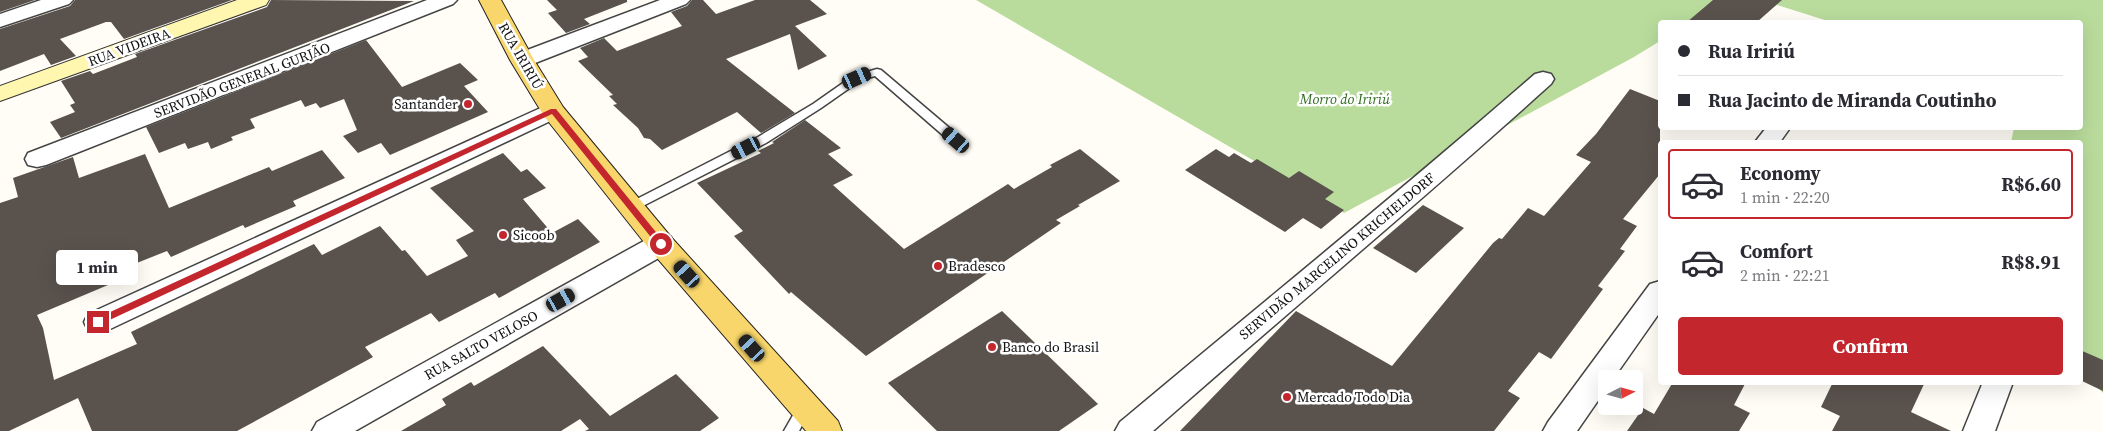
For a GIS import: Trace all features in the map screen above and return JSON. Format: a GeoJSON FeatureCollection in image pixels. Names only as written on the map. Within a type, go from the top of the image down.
{"type":"FeatureCollection","features":[{"type":"Feature","properties":{"kind":"main road","name":"RUA VIDEIRA"},"geometry":{"type":"LineString","coordinates":[[0,94],[258,0]]}},
{"type":"Feature","properties":{"kind":"main road","name":"RUA IRIRIÚ"},"geometry":{"type":"LineString","coordinates":[[490,0],[522,60],[553,110],[798,419],[826,431]]}},
{"type":"Feature","properties":{"kind":"street"},"geometry":{"type":"LineString","coordinates":[[0,21],[62,0]]}},
{"type":"Feature","properties":{"kind":"street","name":"SERVIDÃO GENERAL GURJÃO"},"geometry":{"type":"LineString","coordinates":[[37,159],[446,0]]}},
{"type":"Feature","properties":{"kind":"street"},"geometry":{"type":"LineString","coordinates":[[522,60],[679,0]]}},
{"type":"Feature","properties":{"kind":"street","name":"SERVIDÃO MARCELINO KRICHELDORF"},"geometry":{"type":"LineString","coordinates":[[1130,431],[1294,291],[1421,187],[1543,79]]}},
{"type":"Feature","properties":{"kind":"street"},"geometry":{"type":"LineString","coordinates":[[98,322],[553,110]]}},
{"type":"Feature","properties":{"kind":"street"},"geometry":{"type":"LineString","coordinates":[[1769,140],[1776,130]]}},
{"type":"Feature","properties":{"kind":"street","name":"RUA SALTO VELOSO"},"geometry":{"type":"LineString","coordinates":[[328,431],[661,244]]}},
{"type":"Feature","properties":{"kind":"street"},"geometry":{"type":"LineString","coordinates":[[1559,431],[1658,293]]}},
{"type":"Feature","properties":{"kind":"street"},"geometry":{"type":"LineString","coordinates":[[1979,431],[1997,385]]}},
{"type":"Feature","properties":{"kind":"lane"},"geometry":{"type":"LineString","coordinates":[[631,207],[762,140],[817,106],[857,78],[868,73],[877,72],[956,140]]}},
{"type":"Feature","properties":{"kind":"green space","name":"Morro do Iririú"},"geometry":{"type":"Polygon","coordinates":[[[976,0],[1728,0],[1694,20],[1658,20],[1658,42],[1634,57],[1344,213],[976,0]]]}},
{"type":"Feature","properties":{"kind":"green space"},"geometry":{"type":"Polygon","coordinates":[[[1761,0],[2103,0],[2103,393],[2083,372],[2083,140],[2011,140],[2014,130],[2083,130],[2083,20],[1825,20],[1761,0]]]}},
{"type":"Feature","properties":{"kind":"building"},"geometry":{"type":"Polygon","coordinates":[[[0,0],[35,0],[0,12],[0,0]]]}},
{"type":"Feature","properties":{"kind":"building"},"geometry":{"type":"Polygon","coordinates":[[[75,0],[232,0],[124,39],[111,22],[106,22],[60,39],[76,56],[51,65],[44,54],[0,71],[0,29],[70,6],[75,0]]]}},
{"type":"Feature","properties":{"kind":"building"},"geometry":{"type":"Polygon","coordinates":[[[271,0],[414,1],[61,138],[50,122],[75,112],[70,105],[75,103],[61,81],[90,71],[93,74],[137,57],[135,54],[267,7],[271,0]]]}},
{"type":"Feature","properties":{"kind":"building"},"geometry":{"type":"Polygon","coordinates":[[[547,0],[627,0],[627,2],[584,19],[590,24],[566,33],[548,13],[557,10],[547,0]]]}},
{"type":"Feature","properties":{"kind":"building"},"geometry":{"type":"Polygon","coordinates":[[[692,0],[703,0],[716,14],[755,0],[810,0],[827,14],[795,26],[827,56],[798,70],[790,34],[726,59],[795,113],[761,133],[737,112],[662,150],[650,139],[644,138],[638,128],[613,105],[617,104],[609,96],[613,95],[578,61],[588,57],[580,48],[604,38],[617,51],[682,26],[671,12],[687,6],[692,0]]]}},
{"type":"Feature","properties":{"kind":"building"},"geometry":{"type":"Polygon","coordinates":[[[1713,0],[1782,0],[1759,20],[1689,20],[1713,0]]]}},
{"type":"Feature","properties":{"kind":"building"},"geometry":{"type":"Polygon","coordinates":[[[366,40],[402,87],[460,63],[478,80],[464,86],[488,112],[390,155],[381,143],[358,153],[343,136],[357,130],[344,99],[320,108],[316,103],[305,107],[301,100],[250,119],[255,128],[231,137],[233,140],[211,149],[208,142],[188,149],[185,143],[159,153],[146,127],[366,40]]]}},
{"type":"Feature","properties":{"kind":"building"},"geometry":{"type":"Polygon","coordinates":[[[1630,89],[1658,100],[1660,140],[1658,140],[1658,176],[1623,219],[1637,226],[1620,249],[1625,251],[1598,286],[1603,289],[1551,359],[1539,352],[1508,391],[1520,398],[1494,431],[1180,431],[1296,311],[1392,366],[1493,243],[1499,238],[1502,239],[1528,208],[1544,216],[1591,162],[1576,155],[1596,134],[1630,89]]]}},
{"type":"Feature","properties":{"kind":"building"},"geometry":{"type":"Polygon","coordinates":[[[805,120],[841,148],[828,154],[853,175],[833,185],[904,249],[1008,184],[1014,189],[1052,167],[1050,165],[1080,149],[1120,181],[1056,220],[1061,223],[866,356],[791,292],[789,294],[734,236],[743,231],[697,183],[761,153],[758,151],[774,143],[772,142],[805,120]]]}},
{"type":"Feature","properties":{"kind":"building"},"geometry":{"type":"Polygon","coordinates":[[[1216,149],[1229,157],[1234,153],[1251,163],[1257,159],[1289,178],[1299,171],[1334,192],[1325,199],[1344,210],[1321,229],[1303,218],[1285,232],[1185,170],[1216,149]]]}},
{"type":"Feature","properties":{"kind":"building"},"geometry":{"type":"Polygon","coordinates":[[[322,150],[345,178],[293,201],[296,206],[245,228],[243,225],[171,257],[167,251],[104,276],[108,285],[37,315],[43,328],[54,380],[137,344],[131,332],[314,244],[322,255],[380,226],[402,251],[405,250],[427,276],[468,256],[456,240],[474,231],[430,188],[503,153],[521,172],[527,169],[546,188],[523,199],[552,233],[578,219],[600,242],[499,298],[495,293],[439,322],[431,313],[365,347],[373,357],[237,431],[92,431],[78,398],[9,431],[0,431],[0,203],[18,197],[13,178],[73,157],[79,178],[145,154],[169,208],[269,167],[272,171],[322,150]]]}},
{"type":"Feature","properties":{"kind":"building"},"geometry":{"type":"Polygon","coordinates":[[[1423,205],[1464,228],[1416,273],[1373,248],[1423,205]]]}},
{"type":"Feature","properties":{"kind":"building","name":"Banco do Brasil"},"geometry":{"type":"Polygon","coordinates":[[[1002,311],[1098,404],[1059,431],[937,431],[888,383],[1002,311]]]}},
{"type":"Feature","properties":{"kind":"building"},"geometry":{"type":"Polygon","coordinates":[[[543,346],[610,416],[676,374],[719,418],[700,431],[585,431],[589,429],[580,419],[561,431],[401,431],[446,405],[442,399],[471,382],[474,386],[543,346]]]}},
{"type":"Feature","properties":{"kind":"building"},"geometry":{"type":"Polygon","coordinates":[[[2083,351],[2103,360],[2103,391],[2083,381],[2083,351]]]}},
{"type":"Feature","properties":{"kind":"building"},"geometry":{"type":"Polygon","coordinates":[[[1671,385],[1744,385],[1734,405],[1750,413],[1739,431],[1627,431],[1638,415],[1643,415],[1643,408],[1654,414],[1671,385]]]}},
{"type":"Feature","properties":{"kind":"building"},"geometry":{"type":"Polygon","coordinates":[[[1832,385],[1924,385],[1911,412],[1951,431],[1832,431],[1840,416],[1821,407],[1832,385]]]}},
{"type":"Feature","properties":{"kind":"place","name":"Santander"},"geometry":{"type":"Point","coordinates":[468,104]}},
{"type":"Feature","properties":{"kind":"place","name":"Sicoob"},"geometry":{"type":"Point","coordinates":[503,235]}},
{"type":"Feature","properties":{"kind":"place","name":"Bradesco"},"geometry":{"type":"Point","coordinates":[938,266]}},
{"type":"Feature","properties":{"kind":"place","name":"Banco do Brasil"},"geometry":{"type":"Point","coordinates":[992,347]}},
{"type":"Feature","properties":{"kind":"place","name":"Mercado Todo Dia"},"geometry":{"type":"Point","coordinates":[1287,397]}},
{"type":"Feature","properties":{"kind":"route"},"geometry":{"type":"LineString","coordinates":[[98,322],[553,110],[661,244]]}}]}
